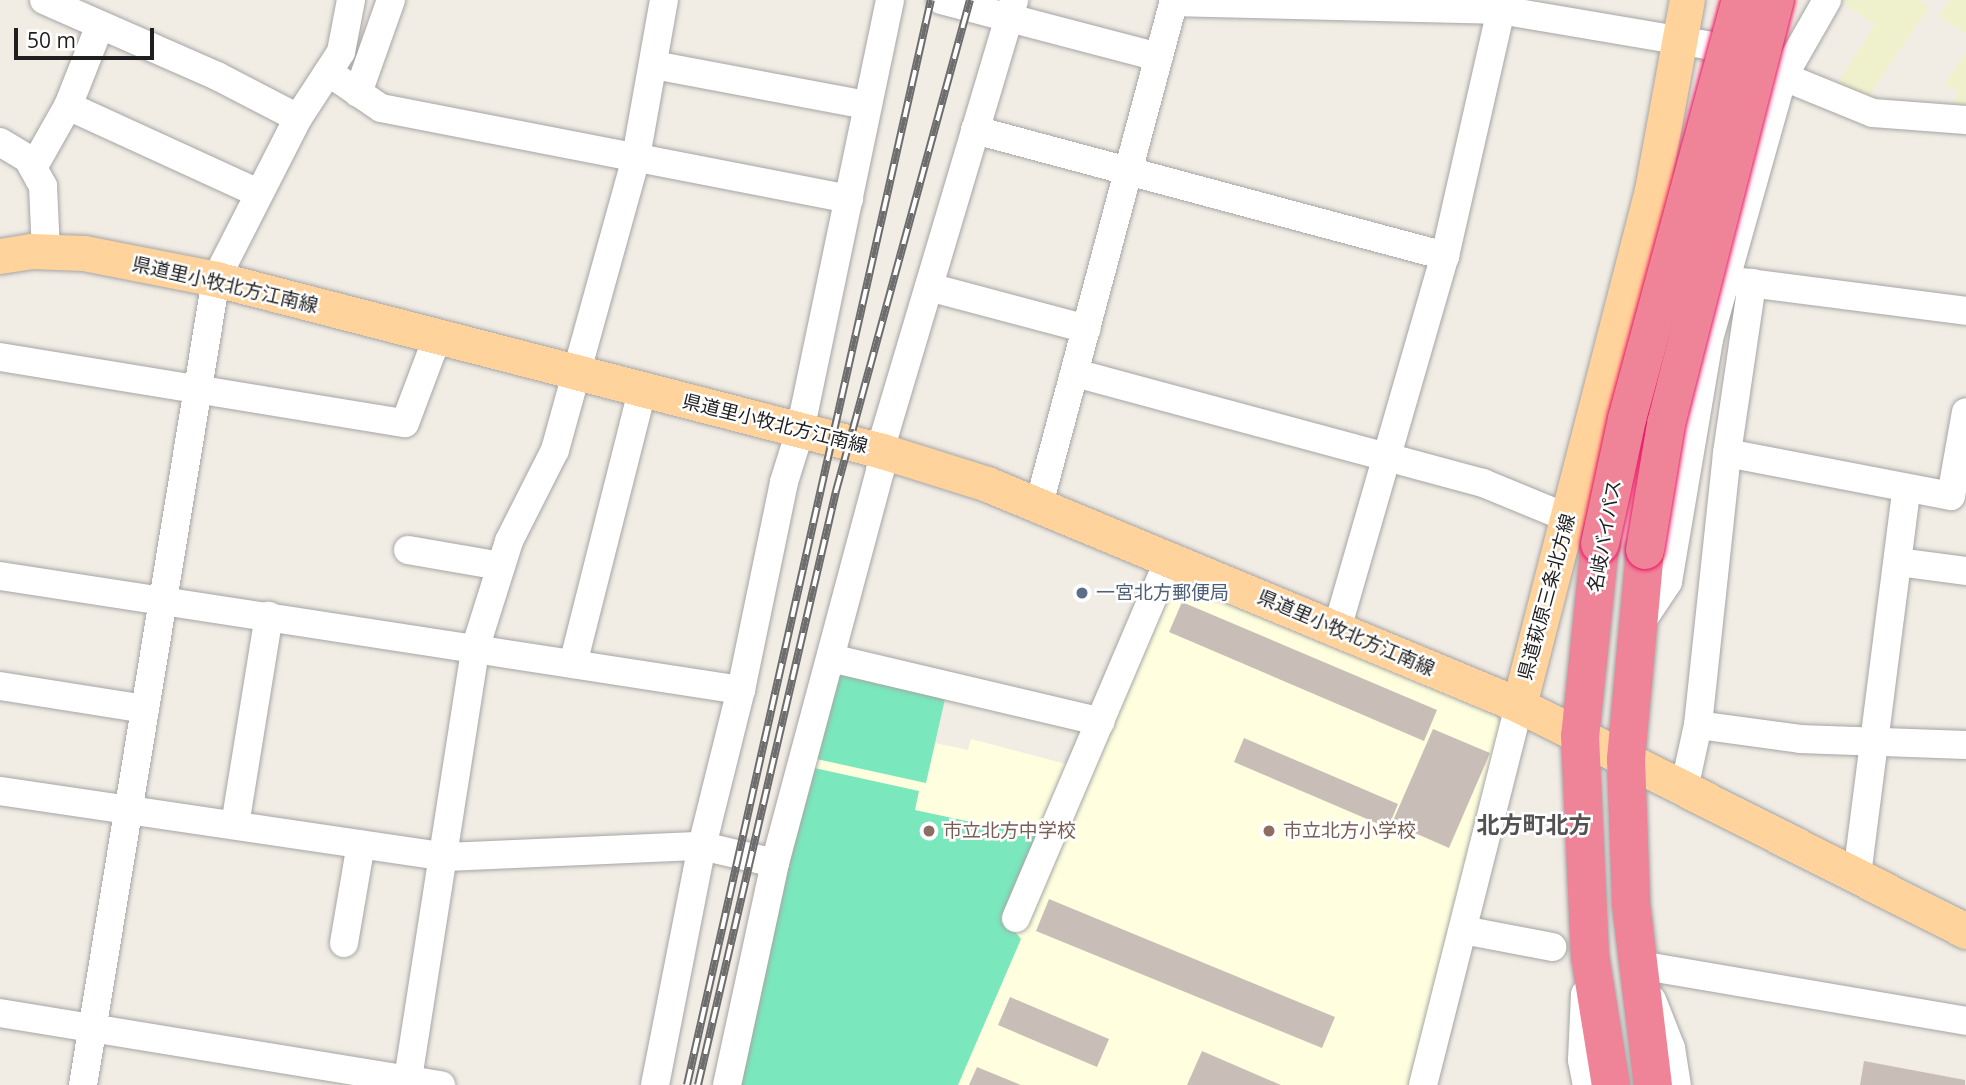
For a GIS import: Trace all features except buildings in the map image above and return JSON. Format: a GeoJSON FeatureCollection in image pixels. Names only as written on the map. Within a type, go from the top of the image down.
{"type":"FeatureCollection","features":[{"type":"Feature","properties":{"kind":"highway","name":"名岐バイパス"},"geometry":{"type":"LineString","coordinates":[[1611,1085],[1590,956],[1580,736],[1600,544],[1627,419],[1741,0]]}},
{"type":"Feature","properties":{"kind":"highway"},"geometry":{"type":"LineString","coordinates":[[1653,1085],[1631,904],[1626,759],[1645,550],[1666,424],[1775,0]]}},
{"type":"Feature","properties":{"kind":"main road","name":"県道萩原三条北方線"},"geometry":{"type":"LineString","coordinates":[[1687,0],[1651,190],[1519,705],[1966,931]]}},
{"type":"Feature","properties":{"kind":"main road","name":"県道里小牧北方江南線"},"geometry":{"type":"LineString","coordinates":[[0,256],[46,251],[84,253],[216,279],[882,451],[1039,504],[1519,705]]}},
{"type":"Feature","properties":{"kind":"street"},"geometry":{"type":"LineString","coordinates":[[44,0],[217,76],[298,118]]}},
{"type":"Feature","properties":{"kind":"street"},"geometry":{"type":"LineString","coordinates":[[83,1085],[163,599],[194,390],[216,279],[298,118],[328,72],[346,37],[351,0]]}},
{"type":"Feature","properties":{"kind":"street"},"geometry":{"type":"LineString","coordinates":[[358,93],[391,0]]}},
{"type":"Feature","properties":{"kind":"street"},"geometry":{"type":"LineString","coordinates":[[408,1082],[446,857],[475,649],[509,541],[546,476],[576,373],[636,157],[664,0]]}},
{"type":"Feature","properties":{"kind":"street"},"geometry":{"type":"LineString","coordinates":[[655,1085],[702,846],[741,690],[784,482],[800,431],[890,0]]}},
{"type":"Feature","properties":{"kind":"street"},"geometry":{"type":"LineString","coordinates":[[941,0],[1011,8],[1159,57]]}},
{"type":"Feature","properties":{"kind":"street"},"geometry":{"type":"LineString","coordinates":[[1637,628],[1668,582],[1696,405],[1723,280],[1782,79],[1827,0]]}},
{"type":"Feature","properties":{"kind":"street"},"geometry":{"type":"LineString","coordinates":[[1039,504],[1174,1],[1502,5],[1706,45],[1782,79],[1873,113],[1966,120]]}},
{"type":"Feature","properties":{"kind":"street"},"geometry":{"type":"LineString","coordinates":[[1338,629],[1445,256],[1502,5]]}},
{"type":"Feature","properties":{"kind":"street"},"geometry":{"type":"LineString","coordinates":[[727,1085],[775,863],[831,658],[882,451],[1011,8]]}},
{"type":"Feature","properties":{"kind":"street"},"geometry":{"type":"LineString","coordinates":[[34,166],[68,106],[100,25]]}},
{"type":"Feature","properties":{"kind":"street"},"geometry":{"type":"LineString","coordinates":[[654,65],[866,105]]}},
{"type":"Feature","properties":{"kind":"street"},"geometry":{"type":"LineString","coordinates":[[328,72],[381,108],[849,199]]}},
{"type":"Feature","properties":{"kind":"street"},"geometry":{"type":"LineString","coordinates":[[68,106],[258,193]]}},
{"type":"Feature","properties":{"kind":"street"},"geometry":{"type":"LineString","coordinates":[[975,130],[1445,256]]}},
{"type":"Feature","properties":{"kind":"street"},"geometry":{"type":"LineString","coordinates":[[0,142],[34,166],[47,203],[46,251]]}},
{"type":"Feature","properties":{"kind":"street"},"geometry":{"type":"LineString","coordinates":[[1723,280],[1966,311]]}},
{"type":"Feature","properties":{"kind":"street"},"geometry":{"type":"LineString","coordinates":[[1684,789],[1698,725],[1727,453],[1752,283]]}},
{"type":"Feature","properties":{"kind":"street"},"geometry":{"type":"LineString","coordinates":[[929,287],[1087,329]]}},
{"type":"Feature","properties":{"kind":"street"},"geometry":{"type":"LineString","coordinates":[[0,357],[405,423],[437,338]]}},
{"type":"Feature","properties":{"kind":"street"},"geometry":{"type":"LineString","coordinates":[[1075,373],[1280,432],[1386,456],[1483,483],[1568,518]]}},
{"type":"Feature","properties":{"kind":"street"},"geometry":{"type":"LineString","coordinates":[[573,664],[642,391]]}},
{"type":"Feature","properties":{"kind":"street"},"geometry":{"type":"LineString","coordinates":[[1727,453],[1906,490],[1951,496],[1966,412]]}},
{"type":"Feature","properties":{"kind":"street"},"geometry":{"type":"LineString","coordinates":[[1857,875],[1906,490]]}},
{"type":"Feature","properties":{"kind":"street"},"geometry":{"type":"LineString","coordinates":[[408,550],[501,566]]}},
{"type":"Feature","properties":{"kind":"street"},"geometry":{"type":"LineString","coordinates":[[1016,918],[1169,559]]}},
{"type":"Feature","properties":{"kind":"street"},"geometry":{"type":"LineString","coordinates":[[1898,562],[1966,571]]}},
{"type":"Feature","properties":{"kind":"street"},"geometry":{"type":"LineString","coordinates":[[0,576],[741,690]]}},
{"type":"Feature","properties":{"kind":"street"},"geometry":{"type":"LineString","coordinates":[[235,825],[269,616]]}},
{"type":"Feature","properties":{"kind":"street"},"geometry":{"type":"LineString","coordinates":[[831,658],[1101,722]]}},
{"type":"Feature","properties":{"kind":"street"},"geometry":{"type":"LineString","coordinates":[[0,686],[145,709]]}},
{"type":"Feature","properties":{"kind":"street"},"geometry":{"type":"LineString","coordinates":[[1423,1085],[1519,705]]}},
{"type":"Feature","properties":{"kind":"street"},"geometry":{"type":"LineString","coordinates":[[1698,725],[1800,739],[1875,738],[1966,745]]}},
{"type":"Feature","properties":{"kind":"street"},"geometry":{"type":"LineString","coordinates":[[0,791],[446,857],[702,846],[775,863]]}},
{"type":"Feature","properties":{"kind":"street"},"geometry":{"type":"LineString","coordinates":[[344,943],[361,844]]}},
{"type":"Feature","properties":{"kind":"street"},"geometry":{"type":"LineString","coordinates":[[1463,929],[1552,947]]}},
{"type":"Feature","properties":{"kind":"street"},"geometry":{"type":"LineString","coordinates":[[1587,1085],[1583,1019],[1590,956]]}},
{"type":"Feature","properties":{"kind":"street"},"geometry":{"type":"LineString","coordinates":[[1639,965],[1966,1020]]}},
{"type":"Feature","properties":{"kind":"street"},"geometry":{"type":"LineString","coordinates":[[1639,965],[1671,1048],[1677,1085]]}},
{"type":"Feature","properties":{"kind":"street"},"geometry":{"type":"LineString","coordinates":[[0,1013],[408,1082],[441,1085]]}},
{"type":"Feature","properties":{"kind":"shaded area"},"geometry":{"type":"Polygon","coordinates":[[[1840,0],[1919,0],[1929,7],[1866,100],[1833,90],[1875,25],[1840,0]]]}},
{"type":"Feature","properties":{"kind":"shaded area"},"geometry":{"type":"Polygon","coordinates":[[[1950,0],[1966,0],[1966,34],[1939,16],[1950,0]]]}},
{"type":"Feature","properties":{"kind":"shaded area"},"geometry":{"type":"Polygon","coordinates":[[[1966,52],[1966,109],[1951,107],[1959,92],[1945,84],[1966,52]]]}},
{"type":"Feature","properties":{"kind":"shaded area"},"geometry":{"type":"Polygon","coordinates":[[[1174,587],[1204,599],[1207,593],[1495,713],[1500,727],[1409,1085],[736,1085],[836,666],[935,743],[968,750],[971,739],[1089,770],[1154,616],[1160,617],[1174,587]]]}},
{"type":"Feature","properties":{"kind":"green space"},"geometry":{"type":"Polygon","coordinates":[[[836,666],[947,690],[926,783],[812,758],[836,666]]]}},
{"type":"Feature","properties":{"kind":"green space"},"geometry":{"type":"Polygon","coordinates":[[[810,767],[919,791],[915,810],[1041,837],[1006,921],[1021,939],[958,1085],[736,1085],[810,767]]]}},
{"type":"Feature","properties":{"kind":"railway"},"geometry":{"type":"LineString","coordinates":[[687,1085],[931,0]]}},
{"type":"Feature","properties":{"kind":"railway"},"geometry":{"type":"LineString","coordinates":[[698,1085],[836,491],[970,0]]}},
{"type":"Feature","properties":{"kind":"place","name":"一宮北方郵便局"},"geometry":{"type":"Point","coordinates":[1082,593]}},
{"type":"Feature","properties":{"kind":"place","name":"市立北方中学校"},"geometry":{"type":"Point","coordinates":[929,831]}},
{"type":"Feature","properties":{"kind":"place","name":"市立北方小学校"},"geometry":{"type":"Point","coordinates":[1269,831]}},
{"type":"Feature","properties":{"kind":"district","name":"北方町北方"},"geometry":{"type":"Point","coordinates":[1534,824]}}]}
